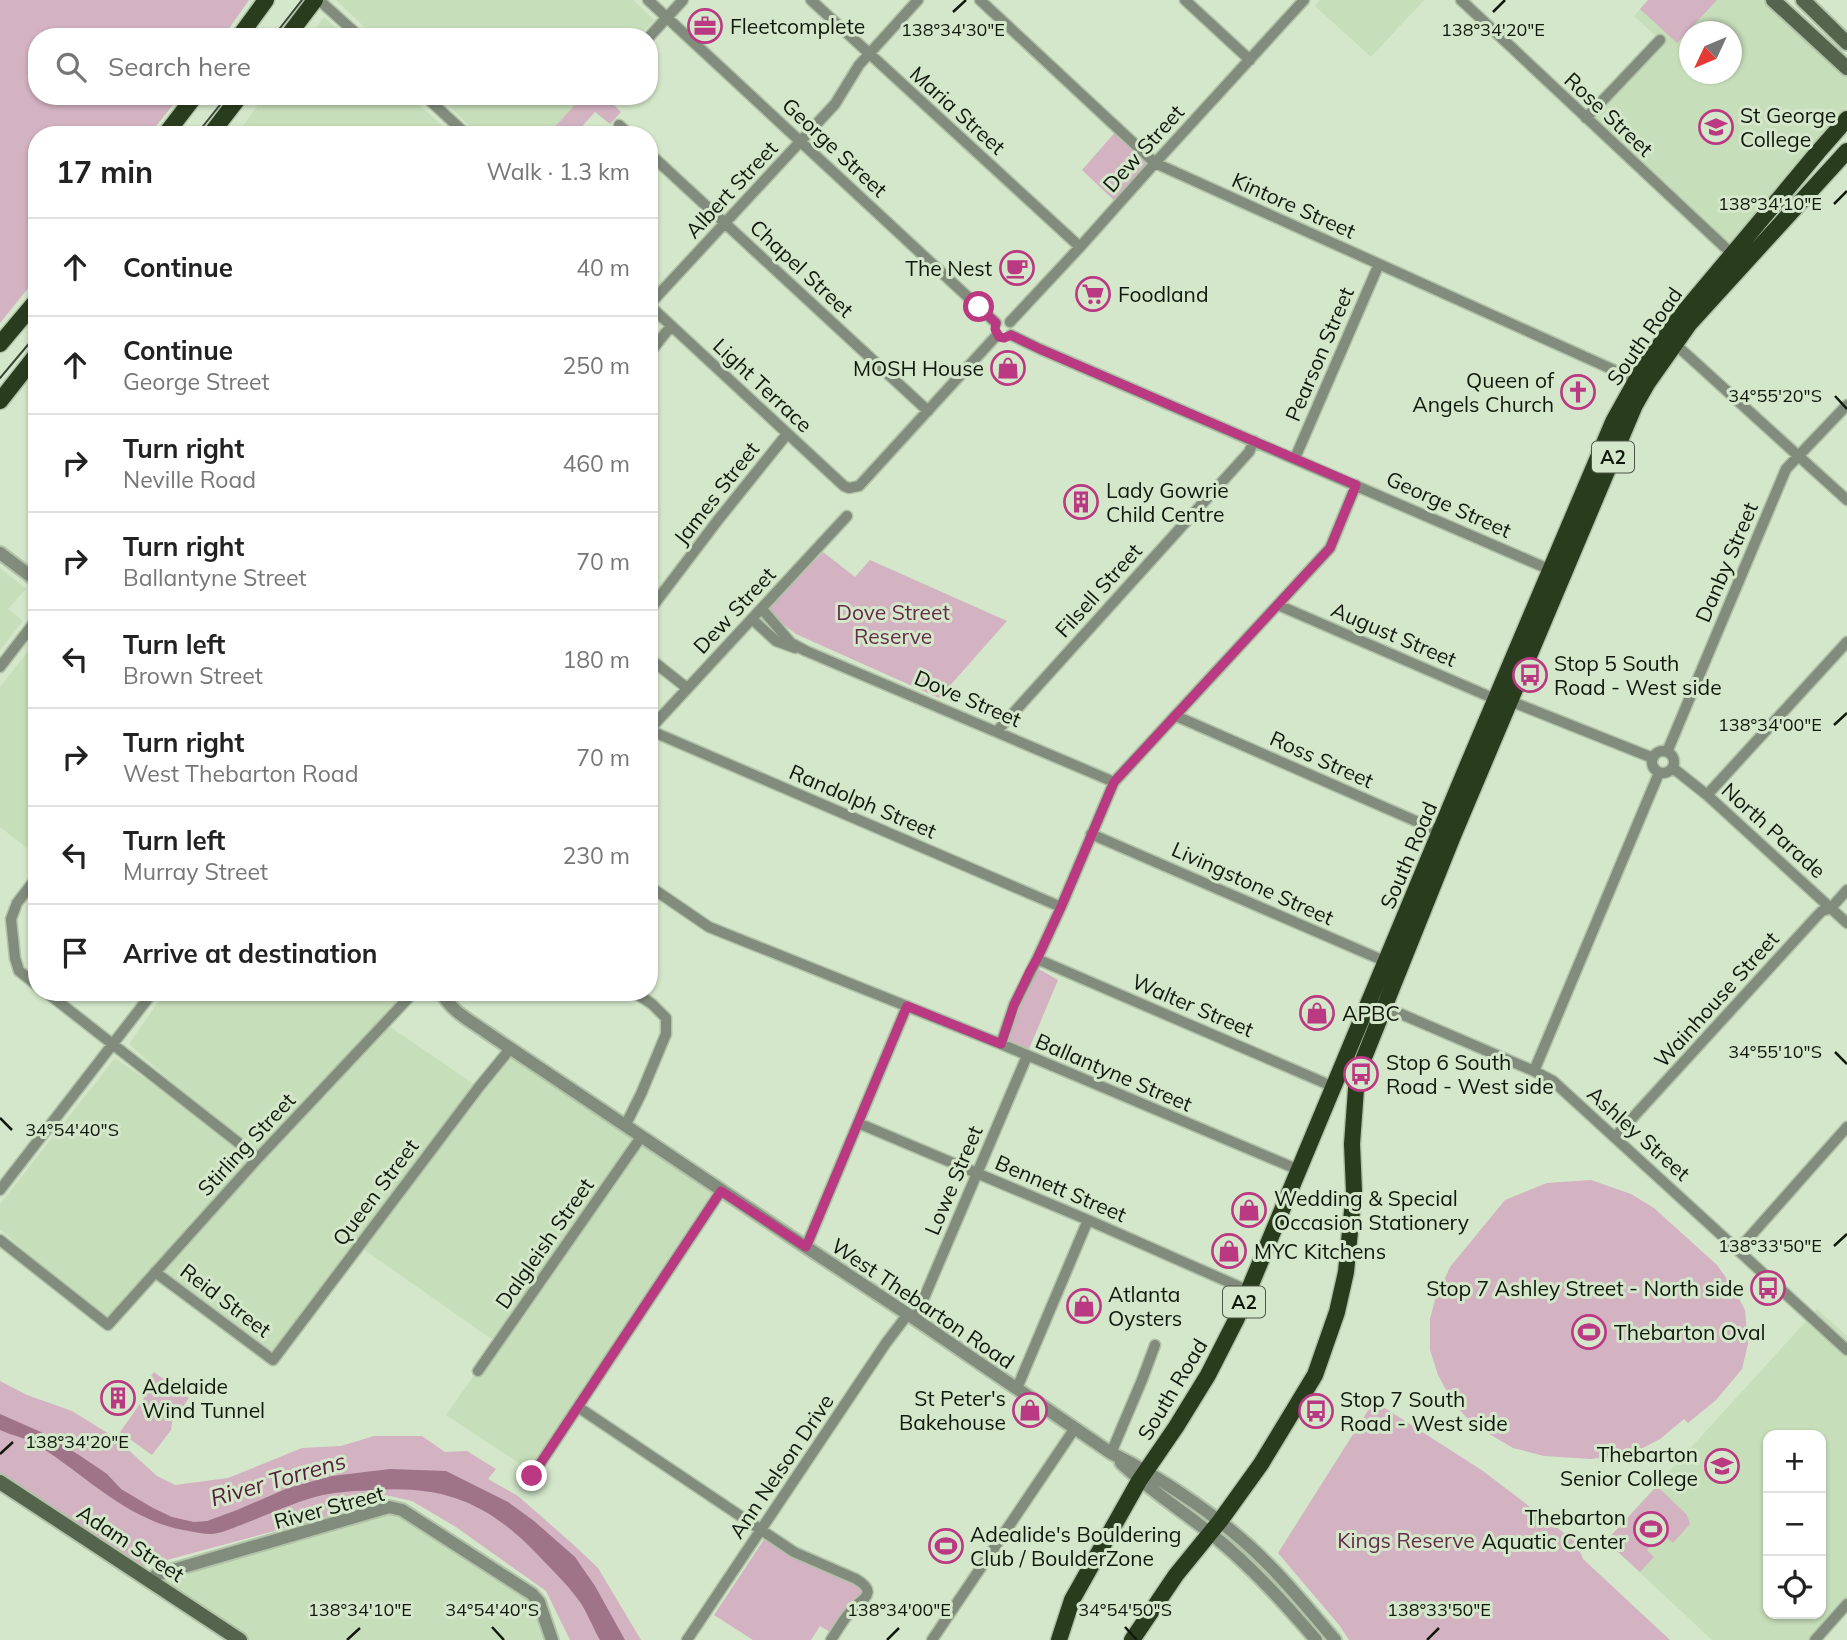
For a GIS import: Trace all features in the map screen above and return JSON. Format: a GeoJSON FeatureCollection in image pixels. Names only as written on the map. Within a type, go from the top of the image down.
{"type":"FeatureCollection","features":[{"type":"Feature","properties":{"kind":"highway"},"geometry":{"type":"LineString","coordinates":[[246,28],[266,0]]}},
{"type":"Feature","properties":{"kind":"highway"},"geometry":{"type":"LineString","coordinates":[[294,28],[317,0]]}},
{"type":"Feature","properties":{"kind":"highway"},"geometry":{"type":"LineString","coordinates":[[172,126],[188,105]]}},
{"type":"Feature","properties":{"kind":"highway"},"geometry":{"type":"LineString","coordinates":[[217,126],[233,105]]}},
{"type":"Feature","properties":{"kind":"highway"},"geometry":{"type":"LineString","coordinates":[[1833,135],[1847,106]]}},
{"type":"Feature","properties":{"kind":"highway","name":"South Road"},"geometry":{"type":"LineString","coordinates":[[1132,1640],[1176,1575],[1261,1464],[1315,1375],[1337,1312],[1346,1272],[1351,1228],[1352,1144],[1357,1075],[1377,1004],[1556,573],[1647,384],[1674,343],[1847,119]]}},
{"type":"Feature","properties":{"kind":"highway","name":"South Road"},"geometry":{"type":"LineString","coordinates":[[1556,573],[1605,438],[1636,380],[1678,319],[1847,151]]}},
{"type":"Feature","properties":{"kind":"highway"},"geometry":{"type":"LineString","coordinates":[[0,344],[28,311]]}},
{"type":"Feature","properties":{"kind":"highway"},"geometry":{"type":"LineString","coordinates":[[0,401],[28,366]]}},
{"type":"Feature","properties":{"kind":"highway","name":"South Road"},"geometry":{"type":"LineString","coordinates":[[1059,1640],[1072,1600],[1142,1476],[1208,1375],[1237,1318],[1334,1087],[1377,1004]]}},
{"type":"Feature","properties":{"kind":"main road"},"geometry":{"type":"LineString","coordinates":[[1773,0],[1847,68]]}},
{"type":"Feature","properties":{"kind":"main road"},"geometry":{"type":"LineString","coordinates":[[1803,0],[1847,43]]}},
{"type":"Feature","properties":{"kind":"main road"},"geometry":{"type":"LineString","coordinates":[[1833,30],[1847,37]]}},
{"type":"Feature","properties":{"kind":"main road","name":"Adam Street"},"geometry":{"type":"LineString","coordinates":[[0,1482],[240,1640]]}},
{"type":"Feature","properties":{"kind":"street"},"geometry":{"type":"LineString","coordinates":[[317,0],[350,28]]}},
{"type":"Feature","properties":{"kind":"street","name":"George Street"},"geometry":{"type":"LineString","coordinates":[[648,0],[996,323]]}},
{"type":"Feature","properties":{"kind":"street"},"geometry":{"type":"LineString","coordinates":[[658,28],[683,0]]}},
{"type":"Feature","properties":{"kind":"street","name":"Maria Street"},"geometry":{"type":"LineString","coordinates":[[811,0],[1080,247]]}},
{"type":"Feature","properties":{"kind":"street","name":"Albert Street"},"geometry":{"type":"LineString","coordinates":[[658,295],[802,142],[835,104],[859,65],[918,0]]}},
{"type":"Feature","properties":{"kind":"street","name":"Kintore Street"},"geometry":{"type":"LineString","coordinates":[[980,0],[1155,163],[1636,380]]}},
{"type":"Feature","properties":{"kind":"street"},"geometry":{"type":"LineString","coordinates":[[1185,0],[1250,60]]}},
{"type":"Feature","properties":{"kind":"street","name":"Dew Street"},"geometry":{"type":"LineString","coordinates":[[1010,322],[1304,0]]}},
{"type":"Feature","properties":{"kind":"street","name":"Rose Street"},"geometry":{"type":"LineString","coordinates":[[1461,0],[1738,259]]}},
{"type":"Feature","properties":{"kind":"street"},"geometry":{"type":"LineString","coordinates":[[1586,118],[1660,40]]}},
{"type":"Feature","properties":{"kind":"street"},"geometry":{"type":"LineString","coordinates":[[435,105],[457,126]]}},
{"type":"Feature","properties":{"kind":"street","name":"Chapel Street"},"geometry":{"type":"LineString","coordinates":[[658,161],[928,411]]}},
{"type":"Feature","properties":{"kind":"street","name":"Pearson Street"},"geometry":{"type":"LineString","coordinates":[[1295,458],[1379,264]]}},
{"type":"Feature","properties":{"kind":"street","name":"Light Terrace"},"geometry":{"type":"LineString","coordinates":[[658,314],[844,486],[859,486],[928,411]]}},
{"type":"Feature","properties":{"kind":"street"},"geometry":{"type":"LineString","coordinates":[[1001,320],[1010,322],[1013,329],[1011,335],[1004,338],[997,335],[996,323],[1001,320]]}},
{"type":"Feature","properties":{"kind":"street"},"geometry":{"type":"LineString","coordinates":[[658,343],[671,326]]}},
{"type":"Feature","properties":{"kind":"street"},"geometry":{"type":"LineString","coordinates":[[928,411],[997,335]]}},
{"type":"Feature","properties":{"kind":"street","name":"George Street"},"geometry":{"type":"LineString","coordinates":[[1011,335],[1556,573]]}},
{"type":"Feature","properties":{"kind":"street"},"geometry":{"type":"LineString","coordinates":[[1674,343],[1847,500]]}},
{"type":"Feature","properties":{"kind":"street","name":"Danby Street"},"geometry":{"type":"LineString","coordinates":[[1667,752],[1786,469],[1847,405]]}},
{"type":"Feature","properties":{"kind":"street","name":"James Street"},"geometry":{"type":"LineString","coordinates":[[658,599],[787,434]]}},
{"type":"Feature","properties":{"kind":"street","name":"Filsell Street"},"geometry":{"type":"LineString","coordinates":[[997,732],[1249,452],[1254,441]]}},
{"type":"Feature","properties":{"kind":"street"},"geometry":{"type":"LineString","coordinates":[[1001,1044],[1014,1005],[1061,907],[1114,782],[1330,548],[1356,485]]}},
{"type":"Feature","properties":{"kind":"street","name":"Dew Street"},"geometry":{"type":"LineString","coordinates":[[658,720],[847,516]]}},
{"type":"Feature","properties":{"kind":"street"},"geometry":{"type":"LineString","coordinates":[[0,553],[28,574]]}},
{"type":"Feature","properties":{"kind":"street","name":"August Street"},"geometry":{"type":"LineString","coordinates":[[1278,605],[1503,700]]}},
{"type":"Feature","properties":{"kind":"street","name":"Dove Street"},"geometry":{"type":"LineString","coordinates":[[762,609],[791,643],[806,651],[1114,782]]}},
{"type":"Feature","properties":{"kind":"street","name":"Dove Street"},"geometry":{"type":"LineString","coordinates":[[752,619],[776,640],[806,651]]}},
{"type":"Feature","properties":{"kind":"street"},"geometry":{"type":"LineString","coordinates":[[0,667],[28,631]]}},
{"type":"Feature","properties":{"kind":"street"},"geometry":{"type":"LineString","coordinates":[[1707,795],[1847,642]]}},
{"type":"Feature","properties":{"kind":"street"},"geometry":{"type":"LineString","coordinates":[[658,665],[687,688]]}},
{"type":"Feature","properties":{"kind":"street"},"geometry":{"type":"LineString","coordinates":[[1503,700],[1653,758]]}},
{"type":"Feature","properties":{"kind":"street","name":"Ross Street"},"geometry":{"type":"LineString","coordinates":[[1176,716],[1447,834]]}},
{"type":"Feature","properties":{"kind":"street","name":"Randolph Street"},"geometry":{"type":"LineString","coordinates":[[658,734],[1061,907]]}},
{"type":"Feature","properties":{"kind":"street"},"geometry":{"type":"LineString","coordinates":[[1659,752],[1667,752],[1673,757],[1673,768],[1668,772],[1658,773],[1652,765],[1653,758],[1659,752]]}},
{"type":"Feature","properties":{"kind":"street","name":"North Parade"},"geometry":{"type":"LineString","coordinates":[[1673,768],[1707,795],[1847,923]]}},
{"type":"Feature","properties":{"kind":"street"},"geometry":{"type":"LineString","coordinates":[[1534,1070],[1658,773]]}},
{"type":"Feature","properties":{"kind":"street","name":"Livingstone Street"},"geometry":{"type":"LineString","coordinates":[[1091,834],[1392,965]]}},
{"type":"Feature","properties":{"kind":"street"},"geometry":{"type":"LineString","coordinates":[[28,889],[17,903],[11,919],[15,958],[19,971],[28,978]]}},
{"type":"Feature","properties":{"kind":"street","name":"Wainhouse Street"},"geometry":{"type":"LineString","coordinates":[[1615,1138],[1817,916],[1831,908],[1847,890]]}},
{"type":"Feature","properties":{"kind":"street","name":"Ballantyne Street"},"geometry":{"type":"LineString","coordinates":[[658,892],[709,927],[1001,1044],[1299,1170]]}},
{"type":"Feature","properties":{"kind":"street","name":"Walter Street"},"geometry":{"type":"LineString","coordinates":[[1037,959],[1334,1087]]}},
{"type":"Feature","properties":{"kind":"street"},"geometry":{"type":"LineString","coordinates":[[57,1001],[258,1158]]}},
{"type":"Feature","properties":{"kind":"street"},"geometry":{"type":"LineString","coordinates":[[0,1190],[146,1001]]}},
{"type":"Feature","properties":{"kind":"street","name":"Stirling Street"},"geometry":{"type":"LineString","coordinates":[[0,1240],[108,1325],[258,1158],[406,1001]]}},
{"type":"Feature","properties":{"kind":"street","name":"West Thebarton Road"},"geometry":{"type":"LineString","coordinates":[[446,1001],[455,1011],[1017,1388],[1215,1527]]}},
{"type":"Feature","properties":{"kind":"street"},"geometry":{"type":"LineString","coordinates":[[625,1126],[666,1034],[666,1018],[648,1001]]}},
{"type":"Feature","properties":{"kind":"street","name":"Ashley Street"},"geometry":{"type":"LineString","coordinates":[[1377,1004],[1534,1070],[1553,1081],[1847,1350]]}},
{"type":"Feature","properties":{"kind":"street"},"geometry":{"type":"LineString","coordinates":[[806,1247],[907,1006]]}},
{"type":"Feature","properties":{"kind":"street","name":"Queen Street"},"geometry":{"type":"LineString","coordinates":[[273,1360],[510,1048]]}},
{"type":"Feature","properties":{"kind":"street","name":"Lowe Street"},"geometry":{"type":"LineString","coordinates":[[912,1317],[1027,1056]]}},
{"type":"Feature","properties":{"kind":"street","name":"Bennett Street"},"geometry":{"type":"LineString","coordinates":[[858,1123],[1249,1291]]}},
{"type":"Feature","properties":{"kind":"street"},"geometry":{"type":"LineString","coordinates":[[1738,1250],[1847,1127]]}},
{"type":"Feature","properties":{"kind":"street","name":"Dalgleish Street"},"geometry":{"type":"LineString","coordinates":[[478,1371],[641,1136]]}},
{"type":"Feature","properties":{"kind":"street"},"geometry":{"type":"LineString","coordinates":[[532,1476],[721,1191]]}},
{"type":"Feature","properties":{"kind":"street"},"geometry":{"type":"LineString","coordinates":[[1017,1388],[1088,1220]]}},
{"type":"Feature","properties":{"kind":"street","name":"Reid Street"},"geometry":{"type":"LineString","coordinates":[[155,1272],[273,1360]]}},
{"type":"Feature","properties":{"kind":"street","name":"Ann Nelson Drive"},"geometry":{"type":"LineString","coordinates":[[687,1640],[886,1343],[912,1317]]}},
{"type":"Feature","properties":{"kind":"street"},"geometry":{"type":"LineString","coordinates":[[1111,1452],[1155,1345]]}},
{"type":"Feature","properties":{"kind":"street"},"geometry":{"type":"LineString","coordinates":[[578,1407],[794,1552],[863,1584],[867,1591],[866,1598],[853,1608],[831,1640]]}},
{"type":"Feature","properties":{"kind":"street"},"geometry":{"type":"LineString","coordinates":[[932,1640],[1075,1428]]}},
{"type":"Feature","properties":{"kind":"street","name":"River Street"},"geometry":{"type":"LineString","coordinates":[[151,1581],[156,1575],[169,1571],[389,1507],[396,1508],[532,1594],[539,1602],[552,1640]]}},
{"type":"Feature","properties":{"kind":"street"},"geometry":{"type":"LineString","coordinates":[[1215,1527],[1315,1640]]}},
{"type":"Feature","properties":{"kind":"street"},"geometry":{"type":"LineString","coordinates":[[1215,1527],[1267,1563],[1335,1640]]}},
{"type":"Feature","properties":{"kind":"street"},"geometry":{"type":"LineString","coordinates":[[1815,1640],[1847,1604]]}},
{"type":"Feature","properties":{"kind":"shaded area"},"geometry":{"type":"Polygon","coordinates":[[[336,0],[633,0],[654,20],[646,28],[366,28],[336,0]]]}},
{"type":"Feature","properties":{"kind":"shaded area"},"geometry":{"type":"Polygon","coordinates":[[[1320,0],[1424,0],[1371,57],[1315,6],[1320,0]]]}},
{"type":"Feature","properties":{"kind":"shaded area","name":"St George College"},"geometry":{"type":"Polygon","coordinates":[[[1648,0],[1773,0],[1847,68],[1847,105],[1833,135],[1732,254],[1586,118],[1660,40],[1634,16],[1648,0]]]}},
{"type":"Feature","properties":{"kind":"shaded area"},"geometry":{"type":"Polygon","coordinates":[[[324,17],[336,28],[316,28],[324,17]]]}},
{"type":"Feature","properties":{"kind":"shaded area"},"geometry":{"type":"Polygon","coordinates":[[[258,105],[420,105],[442,126],[243,126],[258,105]]]}},
{"type":"Feature","properties":{"kind":"shaded area"},"geometry":{"type":"Polygon","coordinates":[[[447,105],[575,105],[556,126],[470,126],[447,105]]]}},
{"type":"Feature","properties":{"kind":"shaded area"},"geometry":{"type":"Polygon","coordinates":[[[0,568],[26,589],[8,609],[23,621],[0,650],[0,568]]]}},
{"type":"Feature","properties":{"kind":"shaded area"},"geometry":{"type":"Polygon","coordinates":[[[28,651],[28,849],[0,827],[0,687],[28,651]]]}},
{"type":"Feature","properties":{"kind":"shaded area"},"geometry":{"type":"Polygon","coordinates":[[[159,1001],[407,1001],[386,1024],[478,1087],[510,1049],[721,1191],[534,1473],[446,1415],[497,1343],[359,1246],[273,1360],[156,1272],[108,1325],[0,1229],[0,1204],[115,1058],[250,1152],[129,1044],[159,1001]]]}},
{"type":"Feature","properties":{"kind":"shaded area","name":"Thebarton Senior College"},"geometry":{"type":"Polygon","coordinates":[[[1817,1309],[1847,1336],[1847,1604],[1815,1640],[1712,1640],[1606,1541],[1817,1309]]]}},
{"type":"Feature","properties":{"kind":"shaded area","name":"River Torrens"},"geometry":{"type":"Polygon","coordinates":[[[0,1414],[41,1432],[79,1455],[107,1474],[121,1489],[153,1508],[172,1517],[194,1522],[207,1521],[288,1488],[332,1476],[390,1469],[446,1471],[508,1502],[575,1557],[595,1586],[625,1640],[600,1640],[580,1602],[538,1555],[501,1522],[464,1501],[444,1495],[399,1489],[344,1492],[306,1500],[218,1533],[189,1531],[167,1526],[128,1508],[39,1446],[0,1430],[0,1414]]]}},
{"type":"Feature","properties":{"kind":"shaded area"},"geometry":{"type":"Polygon","coordinates":[[[389,1507],[532,1594],[552,1640],[239,1640],[151,1581],[389,1507]]]}},
{"type":"Feature","properties":{"kind":"green space"},"geometry":{"type":"Polygon","coordinates":[[[0,0],[249,0],[229,28],[28,28],[28,105],[173,105],[156,126],[28,126],[28,288],[0,323],[0,0]]]}},
{"type":"Feature","properties":{"kind":"green space"},"geometry":{"type":"Polygon","coordinates":[[[1648,0],[1717,0],[1697,21],[1679,21],[1677,43],[1640,9],[1648,0]]]}},
{"type":"Feature","properties":{"kind":"green space"},"geometry":{"type":"Polygon","coordinates":[[[575,105],[614,105],[621,112],[610,124],[595,112],[582,126],[556,126],[575,105]]]}},
{"type":"Feature","properties":{"kind":"green space"},"geometry":{"type":"Polygon","coordinates":[[[1118,129],[1155,163],[1118,204],[1082,170],[1118,129]]]}},
{"type":"Feature","properties":{"kind":"green space","name":"Dove Street Reserve"},"geometry":{"type":"Polygon","coordinates":[[[823,552],[855,577],[870,560],[1007,621],[939,698],[796,634],[765,611],[823,552]]]}},
{"type":"Feature","properties":{"kind":"green space"},"geometry":{"type":"Polygon","coordinates":[[[1037,968],[1058,980],[1029,1049],[1009,1041],[1009,1038],[1016,1006],[1037,968]]]}},
{"type":"Feature","properties":{"kind":"green space","name":"Thebarton Oval"},"geometry":{"type":"Polygon","coordinates":[[[1591,1180],[1631,1194],[1654,1208],[1717,1265],[1745,1310],[1748,1344],[1742,1369],[1716,1400],[1688,1423],[1684,1419],[1660,1439],[1643,1448],[1612,1456],[1591,1459],[1544,1456],[1513,1448],[1479,1428],[1465,1416],[1451,1399],[1438,1375],[1430,1350],[1430,1319],[1435,1300],[1450,1267],[1505,1200],[1547,1183],[1591,1180]]]}},
{"type":"Feature","properties":{"kind":"green space"},"geometry":{"type":"Polygon","coordinates":[[[154,1372],[189,1398],[172,1422],[171,1430],[152,1455],[120,1432],[147,1394],[142,1389],[154,1372]]]}},
{"type":"Feature","properties":{"kind":"green space"},"geometry":{"type":"Polygon","coordinates":[[[0,1381],[27,1395],[72,1411],[114,1437],[157,1476],[175,1485],[228,1478],[302,1448],[341,1446],[374,1436],[422,1436],[445,1452],[467,1451],[496,1469],[488,1479],[518,1496],[598,1568],[641,1640],[570,1640],[546,1591],[456,1527],[412,1501],[385,1495],[361,1506],[315,1520],[141,1567],[0,1473],[0,1381]]]}},
{"type":"Feature","properties":{"kind":"green space","name":"Kings Reserve"},"geometry":{"type":"Polygon","coordinates":[[[1374,1401],[1483,1471],[1576,1542],[1583,1559],[1670,1640],[1349,1640],[1278,1553],[1374,1401]]]}},
{"type":"Feature","properties":{"kind":"green space","name":"Thebarton Aquatic Center"},"geometry":{"type":"Polygon","coordinates":[[[1657,1486],[1687,1515],[1690,1524],[1673,1543],[1662,1534],[1647,1550],[1654,1557],[1640,1572],[1606,1541],[1657,1486]]]}},
{"type":"Feature","properties":{"kind":"green space"},"geometry":{"type":"Polygon","coordinates":[[[765,1538],[849,1579],[863,1590],[863,1594],[849,1605],[830,1632],[820,1626],[811,1640],[753,1640],[714,1615],[765,1538]]]}},
{"type":"Feature","properties":{"kind":"tram line"},"geometry":{"type":"LineString","coordinates":[[280,28],[302,0]]}},
{"type":"Feature","properties":{"kind":"tram line"},"geometry":{"type":"LineString","coordinates":[[203,126],[220,105]]}},
{"type":"Feature","properties":{"kind":"tram line"},"geometry":{"type":"LineString","coordinates":[[0,378],[28,345]]}},
{"type":"Feature","properties":{"kind":"place","name":"Fleetcomplete"},"geometry":{"type":"Point","coordinates":[705,26]}},
{"type":"Feature","properties":{"kind":"place","name":"St George College"},"geometry":{"type":"Point","coordinates":[1716,127]}},
{"type":"Feature","properties":{"kind":"place","name":"The Nest"},"geometry":{"type":"Point","coordinates":[1017,268]}},
{"type":"Feature","properties":{"kind":"place","name":"Foodland"},"geometry":{"type":"Point","coordinates":[1093,294]}},
{"type":"Feature","properties":{"kind":"place","name":"MOSH House"},"geometry":{"type":"Point","coordinates":[1008,368]}},
{"type":"Feature","properties":{"kind":"place","name":"Queen of Angels Church"},"geometry":{"type":"Point","coordinates":[1578,392]}},
{"type":"Feature","properties":{"kind":"place","name":"Lady Gowrie Child Centre"},"geometry":{"type":"Point","coordinates":[1081,502]}},
{"type":"Feature","properties":{"kind":"place","name":"Stop 5 South Road - West side"},"geometry":{"type":"Point","coordinates":[1530,675]}},
{"type":"Feature","properties":{"kind":"place","name":"APBC"},"geometry":{"type":"Point","coordinates":[1317,1013]}},
{"type":"Feature","properties":{"kind":"place","name":"Stop 6 South Road - West side"},"geometry":{"type":"Point","coordinates":[1361,1074]}},
{"type":"Feature","properties":{"kind":"place","name":"Wedding & Special Occasion Stationery"},"geometry":{"type":"Point","coordinates":[1249,1210]}},
{"type":"Feature","properties":{"kind":"place","name":"MYC Kitchens"},"geometry":{"type":"Point","coordinates":[1229,1251]}},
{"type":"Feature","properties":{"kind":"place","name":"Stop 7 Ashley Street - North side"},"geometry":{"type":"Point","coordinates":[1768,1288]}},
{"type":"Feature","properties":{"kind":"place","name":"Atlanta Oysters"},"geometry":{"type":"Point","coordinates":[1084,1306]}},
{"type":"Feature","properties":{"kind":"place","name":"Thebarton Oval"},"geometry":{"type":"Point","coordinates":[1589,1332]}},
{"type":"Feature","properties":{"kind":"place","name":"Adelaide Wind Tunnel"},"geometry":{"type":"Point","coordinates":[118,1398]}},
{"type":"Feature","properties":{"kind":"place","name":"St Peter's Bakehouse"},"geometry":{"type":"Point","coordinates":[1030,1410]}},
{"type":"Feature","properties":{"kind":"place","name":"Stop 7 South Road - West side"},"geometry":{"type":"Point","coordinates":[1316,1411]}},
{"type":"Feature","properties":{"kind":"place","name":"Thebarton Senior College"},"geometry":{"type":"Point","coordinates":[1722,1466]}},
{"type":"Feature","properties":{"kind":"place","name":"Thebarton Aquatic Center"},"geometry":{"type":"Point","coordinates":[1651,1529]}},
{"type":"Feature","properties":{"kind":"place","name":"Adealide's Bouldering Club / BoulderZone"},"geometry":{"type":"Point","coordinates":[946,1546]}},
{"type":"Feature","properties":{"kind":"route"},"geometry":{"type":"LineString","coordinates":[[532,1476],[721,1191],[806,1247],[907,1006],[1001,1044],[1014,1005],[1061,907],[1114,782],[1330,548],[1356,485],[1011,335],[999,337],[995,332],[996,323],[979,307]]}}]}
